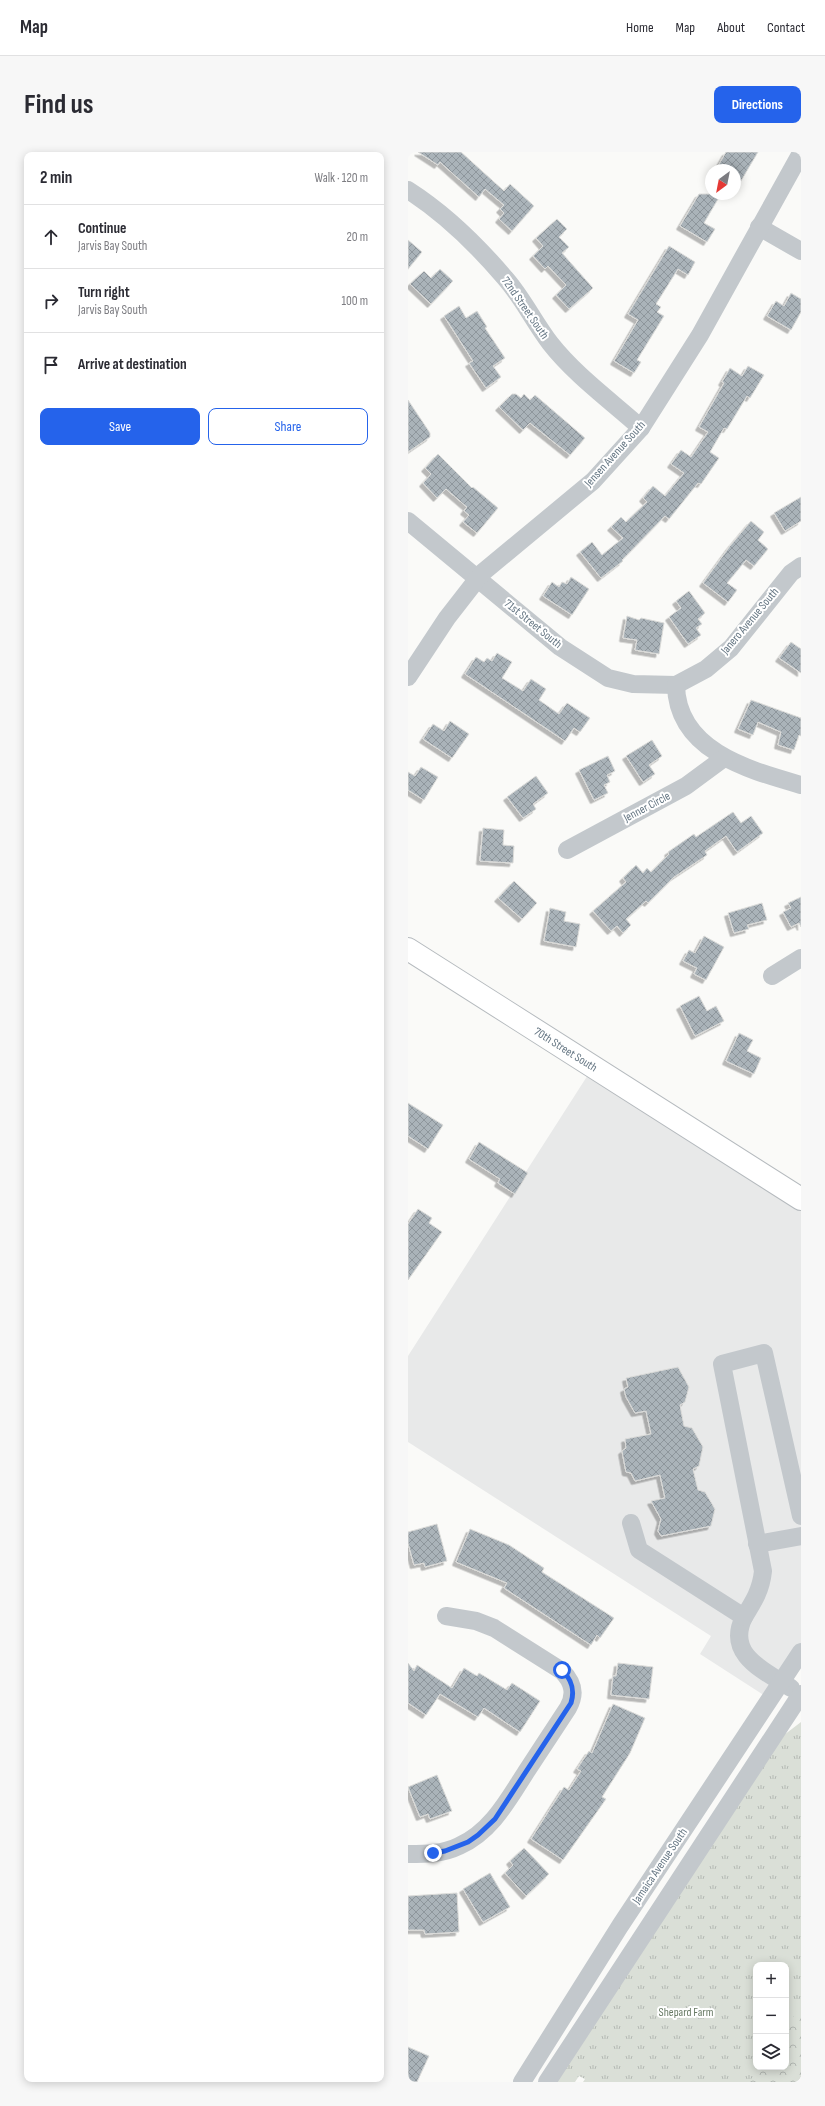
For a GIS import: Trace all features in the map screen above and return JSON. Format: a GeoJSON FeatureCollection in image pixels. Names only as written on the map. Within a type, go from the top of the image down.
{"type":"FeatureCollection","features":[{"type":"Feature","properties":{"kind":"main road","name":"70th Street South"},"geometry":{"type":"LineString","coordinates":[[408,949],[723,1151],[766,1175],[801,1199]]}},
{"type":"Feature","properties":{"kind":"main road","name":"70th Street South"},"geometry":{"type":"LineString","coordinates":[[723,1151],[801,1211]]}},
{"type":"Feature","properties":{"kind":"street","name":"Jensen Avenue South"},"geometry":{"type":"LineString","coordinates":[[408,677],[447,618],[478,579],[593,480],[641,428],[700,335],[758,227],[801,153]]}},
{"type":"Feature","properties":{"kind":"street","name":"72nd Street South"},"geometry":{"type":"LineString","coordinates":[[408,190],[428,202],[506,278],[550,343],[586,380],[641,428]]}},
{"type":"Feature","properties":{"kind":"street"},"geometry":{"type":"LineString","coordinates":[[758,227],[801,251]]}},
{"type":"Feature","properties":{"kind":"street","name":"71st Street South"},"geometry":{"type":"LineString","coordinates":[[408,521],[560,647],[608,678],[633,684],[676,685]]}},
{"type":"Feature","properties":{"kind":"street","name":"Janero Avenue South"},"geometry":{"type":"LineString","coordinates":[[676,685],[706,669],[731,648],[791,573],[801,566]]}},
{"type":"Feature","properties":{"kind":"street"},"geometry":{"type":"LineString","coordinates":[[676,685],[676,700],[689,729],[724,758],[731,762],[801,785]]}},
{"type":"Feature","properties":{"kind":"street","name":"Jenner Circle"},"geometry":{"type":"LineString","coordinates":[[567,850],[686,786],[724,758]]}},
{"type":"Feature","properties":{"kind":"street"},"geometry":{"type":"LineString","coordinates":[[772,976],[801,958]]}},
{"type":"Feature","properties":{"kind":"street"},"geometry":{"type":"LineString","coordinates":[[801,1516],[764,1353],[722,1364],[763,1571],[757,1597],[744,1617],[739,1634],[745,1654],[754,1664],[801,1694]]}},
{"type":"Feature","properties":{"kind":"street"},"geometry":{"type":"LineString","coordinates":[[631,1523],[639,1550],[744,1617]]}},
{"type":"Feature","properties":{"kind":"street"},"geometry":{"type":"LineString","coordinates":[[757,1544],[801,1536]]}},
{"type":"Feature","properties":{"kind":"street"},"geometry":{"type":"LineString","coordinates":[[408,1854],[433,1853],[458,1847],[487,1828],[501,1810],[568,1708],[573,1694],[570,1679],[562,1670],[499,1630],[476,1621],[446,1616]]}},
{"type":"Feature","properties":{"kind":"street","name":"Jamaica Avenue South"},"geometry":{"type":"LineString","coordinates":[[522,2082],[620,1926],[801,1652]]}},
{"type":"Feature","properties":{"kind":"street","name":"Jamaica Avenue South"},"geometry":{"type":"LineString","coordinates":[[547,2082],[801,1694]]}},
{"type":"Feature","properties":{"kind":"shaded area"},"geometry":{"type":"Polygon","coordinates":[[[593,1067],[769,1187],[801,1211],[801,1647],[770,1699],[700,1654],[711,1636],[408,1442],[408,1356],[593,1067]]]}},
{"type":"Feature","properties":{"kind":"green space","name":"Shepard Farm"},"geometry":{"type":"Polygon","coordinates":[[[801,1722],[801,2082],[583,2082],[585,2079],[579,2076],[575,2082],[555,2082],[784,1735],[801,1722]]]}},
{"type":"Feature","properties":{"kind":"green space"},"geometry":{"type":"Polygon","coordinates":[[[801,2005],[801,2082],[749,2082],[758,2070],[789,2070],[789,2024],[801,2005]]]}},
{"type":"Feature","properties":{"kind":"building"},"geometry":{"type":"Polygon","coordinates":[[[418,152],[461,152],[504,191],[510,184],[534,206],[512,231],[499,219],[504,213],[500,209],[504,205],[485,189],[479,197],[440,162],[438,165],[418,152]]]}},
{"type":"Feature","properties":{"kind":"building"},"geometry":{"type":"Polygon","coordinates":[[[726,152],[758,152],[741,181],[741,164],[719,164],[726,152]]]}},
{"type":"Feature","properties":{"kind":"building"},"geometry":{"type":"Polygon","coordinates":[[[699,194],[705,194],[705,200],[717,200],[704,223],[715,229],[707,242],[680,226],[699,194]]]}},
{"type":"Feature","properties":{"kind":"building"},"geometry":{"type":"Polygon","coordinates":[[[557,219],[567,229],[559,237],[569,247],[562,253],[593,288],[569,309],[556,295],[566,285],[548,266],[545,269],[533,256],[543,246],[536,238],[557,219]]]}},
{"type":"Feature","properties":{"kind":"building"},"geometry":{"type":"Polygon","coordinates":[[[408,240],[422,252],[408,269],[408,240]]]}},
{"type":"Feature","properties":{"kind":"building"},"geometry":{"type":"Polygon","coordinates":[[[669,246],[695,262],[688,275],[678,269],[656,304],[661,307],[657,312],[664,316],[637,360],[641,362],[634,373],[614,361],[638,320],[628,314],[669,246]]]}},
{"type":"Feature","properties":{"kind":"building"},"geometry":{"type":"Polygon","coordinates":[[[440,269],[453,281],[431,304],[410,284],[424,271],[431,278],[440,269]]]}},
{"type":"Feature","properties":{"kind":"building"},"geometry":{"type":"Polygon","coordinates":[[[791,293],[801,299],[801,312],[791,330],[767,316],[776,301],[784,306],[791,293]]]}},
{"type":"Feature","properties":{"kind":"building"},"geometry":{"type":"Polygon","coordinates":[[[459,306],[466,318],[477,311],[487,327],[485,328],[505,358],[493,366],[501,377],[486,388],[469,363],[473,361],[444,316],[459,306]]]}},
{"type":"Feature","properties":{"kind":"building"},"geometry":{"type":"Polygon","coordinates":[[[748,366],[764,375],[750,398],[747,396],[727,429],[724,428],[710,452],[719,458],[701,484],[698,483],[669,519],[665,516],[622,560],[623,561],[601,578],[580,552],[592,542],[602,555],[623,538],[611,527],[621,517],[626,522],[647,502],[643,498],[653,486],[665,496],[684,473],[671,464],[681,450],[691,457],[708,432],[699,427],[724,383],[722,382],[730,368],[742,376],[748,366]]]}},
{"type":"Feature","properties":{"kind":"building"},"geometry":{"type":"Polygon","coordinates":[[[512,394],[516,394],[521,398],[524,394],[530,400],[535,395],[585,438],[570,455],[530,423],[523,430],[499,407],[512,394]]]}},
{"type":"Feature","properties":{"kind":"building"},"geometry":{"type":"Polygon","coordinates":[[[408,400],[430,433],[430,437],[408,452],[408,400]]]}},
{"type":"Feature","properties":{"kind":"building"},"geometry":{"type":"Polygon","coordinates":[[[438,454],[472,488],[473,487],[498,508],[477,533],[463,522],[469,515],[464,511],[467,507],[446,489],[437,498],[423,483],[431,474],[425,468],[438,454]]]}},
{"type":"Feature","properties":{"kind":"building"},"geometry":{"type":"Polygon","coordinates":[[[801,497],[801,521],[785,531],[774,513],[801,497]]]}},
{"type":"Feature","properties":{"kind":"building"},"geometry":{"type":"Polygon","coordinates":[[[751,521],[764,532],[758,540],[768,549],[754,566],[746,560],[727,583],[737,590],[728,602],[703,583],[730,546],[751,521]]]}},
{"type":"Feature","properties":{"kind":"building"},"geometry":{"type":"Polygon","coordinates":[[[571,577],[589,589],[572,615],[543,596],[552,582],[559,587],[562,582],[567,584],[571,577]]]}},
{"type":"Feature","properties":{"kind":"building"},"geometry":{"type":"Polygon","coordinates":[[[689,591],[705,613],[698,619],[702,624],[696,628],[701,635],[688,644],[669,617],[681,608],[676,601],[689,591]]]}},
{"type":"Feature","properties":{"kind":"building"},"geometry":{"type":"Polygon","coordinates":[[[627,616],[639,620],[641,618],[664,623],[659,654],[635,650],[637,640],[623,638],[627,616]]]}},
{"type":"Feature","properties":{"kind":"building"},"geometry":{"type":"Polygon","coordinates":[[[791,642],[801,649],[801,673],[779,658],[791,642]]]}},
{"type":"Feature","properties":{"kind":"building"},"geometry":{"type":"Polygon","coordinates":[[[497,653],[512,662],[502,678],[523,691],[531,679],[546,689],[539,700],[559,714],[567,703],[590,718],[580,732],[574,728],[565,741],[465,674],[476,657],[484,662],[487,658],[492,661],[497,653]]]}},
{"type":"Feature","properties":{"kind":"building"},"geometry":{"type":"Polygon","coordinates":[[[751,700],[801,718],[801,736],[799,735],[794,750],[778,745],[781,732],[758,722],[753,735],[738,729],[751,700]]]}},
{"type":"Feature","properties":{"kind":"building"},"geometry":{"type":"Polygon","coordinates":[[[450,721],[469,734],[452,758],[423,739],[433,724],[444,731],[450,721]]]}},
{"type":"Feature","properties":{"kind":"building"},"geometry":{"type":"Polygon","coordinates":[[[652,740],[662,756],[649,765],[655,774],[643,782],[626,756],[652,740]]]}},
{"type":"Feature","properties":{"kind":"building"},"geometry":{"type":"Polygon","coordinates":[[[608,756],[615,771],[607,775],[610,782],[604,785],[608,793],[594,800],[579,770],[608,756]]]}},
{"type":"Feature","properties":{"kind":"building"},"geometry":{"type":"Polygon","coordinates":[[[421,767],[438,777],[424,800],[408,790],[408,772],[415,776],[421,767]]]}},
{"type":"Feature","properties":{"kind":"building"},"geometry":{"type":"Polygon","coordinates":[[[536,776],[548,793],[533,804],[536,809],[523,818],[507,797],[536,776]]]}},
{"type":"Feature","properties":{"kind":"building"},"geometry":{"type":"Polygon","coordinates":[[[733,812],[741,823],[751,816],[763,833],[737,852],[726,836],[705,851],[707,855],[674,877],[648,903],[646,901],[626,919],[631,925],[623,933],[617,926],[611,931],[593,911],[626,882],[623,878],[636,865],[643,873],[647,868],[651,872],[669,854],[668,852],[694,834],[696,837],[733,812]]]}},
{"type":"Feature","properties":{"kind":"building"},"geometry":{"type":"Polygon","coordinates":[[[483,828],[504,830],[503,845],[514,846],[513,863],[480,861],[483,828]]]}},
{"type":"Feature","properties":{"kind":"building"},"geometry":{"type":"Polygon","coordinates":[[[514,881],[537,903],[522,919],[498,898],[514,881]]]}},
{"type":"Feature","properties":{"kind":"building"},"geometry":{"type":"Polygon","coordinates":[[[801,897],[801,927],[799,923],[791,927],[783,912],[791,908],[788,903],[801,897]]]}},
{"type":"Feature","properties":{"kind":"building"},"geometry":{"type":"Polygon","coordinates":[[[762,903],[767,920],[747,925],[749,929],[734,933],[728,913],[762,903]]]}},
{"type":"Feature","properties":{"kind":"building"},"geometry":{"type":"Polygon","coordinates":[[[550,908],[566,912],[564,921],[580,924],[576,947],[544,941],[550,908]]]}},
{"type":"Feature","properties":{"kind":"building"},"geometry":{"type":"Polygon","coordinates":[[[704,936],[724,947],[706,980],[694,974],[697,968],[683,961],[689,950],[695,953],[704,936]]]}},
{"type":"Feature","properties":{"kind":"building"},"geometry":{"type":"Polygon","coordinates":[[[699,996],[707,1011],[716,1006],[724,1021],[695,1036],[680,1006],[699,996]]]}},
{"type":"Feature","properties":{"kind":"building"},"geometry":{"type":"Polygon","coordinates":[[[739,1033],[753,1040],[747,1051],[761,1058],[754,1074],[726,1061],[739,1033]]]}},
{"type":"Feature","properties":{"kind":"building"},"geometry":{"type":"Polygon","coordinates":[[[408,1103],[443,1125],[428,1149],[408,1136],[408,1103]]]}},
{"type":"Feature","properties":{"kind":"building"},"geometry":{"type":"Polygon","coordinates":[[[479,1142],[528,1173],[515,1194],[498,1183],[500,1179],[469,1159],[479,1142]]]}},
{"type":"Feature","properties":{"kind":"building"},"geometry":{"type":"Polygon","coordinates":[[[418,1209],[432,1218],[429,1223],[442,1232],[408,1280],[408,1224],[418,1209]]]}},
{"type":"Feature","properties":{"kind":"building"},"geometry":{"type":"Polygon","coordinates":[[[678,1367],[689,1387],[685,1402],[680,1405],[684,1426],[692,1428],[703,1447],[699,1466],[693,1469],[698,1490],[705,1492],[715,1509],[711,1526],[661,1536],[658,1531],[661,1519],[651,1501],[665,1498],[660,1475],[635,1481],[631,1473],[626,1472],[622,1451],[626,1448],[625,1439],[651,1434],[646,1411],[635,1413],[626,1397],[624,1389],[628,1387],[626,1378],[678,1367]]]}},
{"type":"Feature","properties":{"kind":"building"},"geometry":{"type":"Polygon","coordinates":[[[437,1524],[447,1561],[425,1567],[424,1563],[414,1565],[408,1543],[408,1532],[437,1524]]]}},
{"type":"Feature","properties":{"kind":"building"},"geometry":{"type":"Polygon","coordinates":[[[470,1529],[509,1545],[544,1568],[542,1572],[614,1618],[600,1638],[597,1635],[591,1645],[504,1588],[507,1583],[456,1562],[470,1529]]]}},
{"type":"Feature","properties":{"kind":"building"},"geometry":{"type":"Polygon","coordinates":[[[408,1663],[414,1671],[417,1665],[452,1688],[464,1668],[477,1676],[479,1673],[507,1690],[512,1683],[540,1701],[520,1732],[484,1708],[478,1717],[440,1694],[426,1715],[408,1703],[408,1663]]]}},
{"type":"Feature","properties":{"kind":"building"},"geometry":{"type":"Polygon","coordinates":[[[618,1663],[653,1667],[649,1699],[611,1695],[613,1676],[616,1676],[618,1663]]]}},
{"type":"Feature","properties":{"kind":"building"},"geometry":{"type":"Polygon","coordinates":[[[613,1704],[645,1718],[630,1753],[602,1797],[606,1799],[563,1860],[531,1839],[564,1787],[569,1790],[581,1771],[577,1769],[589,1751],[592,1753],[613,1704]]]}},
{"type":"Feature","properties":{"kind":"building"},"geometry":{"type":"Polygon","coordinates":[[[437,1775],[452,1811],[430,1819],[428,1814],[420,1817],[408,1787],[437,1775]]]}},
{"type":"Feature","properties":{"kind":"building"},"geometry":{"type":"Polygon","coordinates":[[[524,1848],[549,1874],[526,1896],[505,1873],[513,1865],[510,1861],[524,1848]]]}},
{"type":"Feature","properties":{"kind":"building"},"geometry":{"type":"Polygon","coordinates":[[[490,1873],[510,1907],[483,1922],[463,1889],[490,1873]]]}},
{"type":"Feature","properties":{"kind":"building"},"geometry":{"type":"Polygon","coordinates":[[[457,1893],[459,1932],[425,1934],[424,1930],[408,1930],[408,1896],[457,1893]]]}},
{"type":"Feature","properties":{"kind":"building"},"geometry":{"type":"Polygon","coordinates":[[[408,2047],[429,2056],[417,2082],[408,2082],[408,2047]]]}},
{"type":"Feature","properties":{"kind":"route"},"geometry":{"type":"LineString","coordinates":[[433,1853],[458,1847],[468,1842],[487,1828],[495,1819],[571,1703],[573,1694],[572,1684],[570,1679],[562,1670]]}}]}
